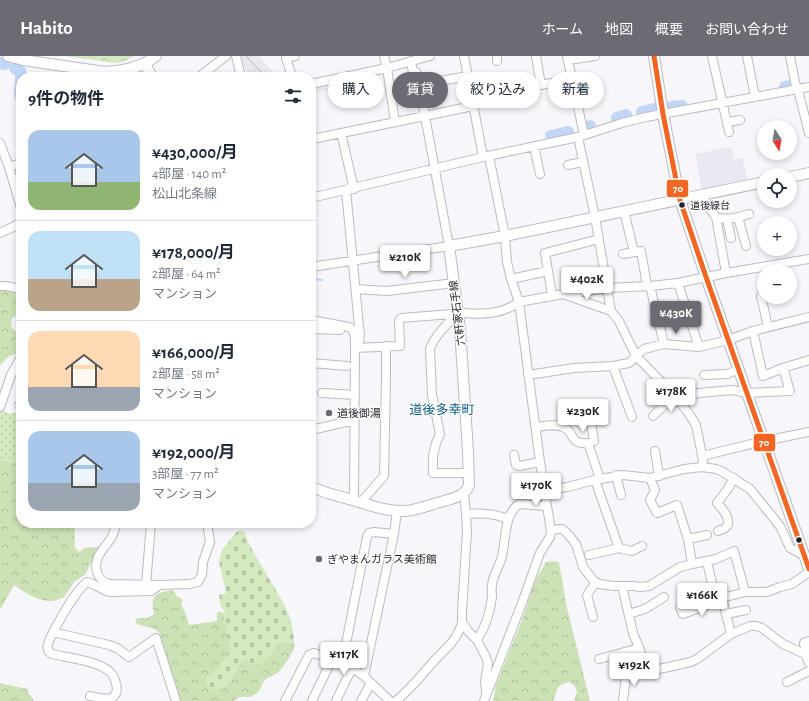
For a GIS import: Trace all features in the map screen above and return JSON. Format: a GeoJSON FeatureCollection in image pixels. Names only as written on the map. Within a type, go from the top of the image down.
{"type":"FeatureCollection","features":[{"type":"Feature","properties":{"kind":"main road"},"geometry":{"type":"LineString","coordinates":[[8,56],[23,60],[105,72],[127,70],[145,64],[156,56]]}},
{"type":"Feature","properties":{"kind":"main road"},"geometry":{"type":"LineString","coordinates":[[654,56],[663,114],[680,200],[808,564]]}},
{"type":"Feature","properties":{"kind":"main road"},"geometry":{"type":"LineString","coordinates":[[145,64],[149,72]]}},
{"type":"Feature","properties":{"kind":"main road"},"geometry":{"type":"LineString","coordinates":[[797,176],[809,173]]}},
{"type":"Feature","properties":{"kind":"main road"},"geometry":{"type":"LineString","coordinates":[[449,246],[505,236],[757,183]]}},
{"type":"Feature","properties":{"kind":"main road","name":"六軒家石手線"},"geometry":{"type":"LineString","coordinates":[[449,246],[460,329],[469,473],[467,490],[464,493]]}},
{"type":"Feature","properties":{"kind":"main road"},"geometry":{"type":"LineString","coordinates":[[316,488],[379,508],[397,511],[415,509],[457,497],[464,493]]}},
{"type":"Feature","properties":{"kind":"street"},"geometry":{"type":"LineString","coordinates":[[205,72],[226,56]]}},
{"type":"Feature","properties":{"kind":"street"},"geometry":{"type":"LineString","coordinates":[[236,56],[239,72]]}},
{"type":"Feature","properties":{"kind":"street"},"geometry":{"type":"LineString","coordinates":[[384,56],[396,122]]}},
{"type":"Feature","properties":{"kind":"street"},"geometry":{"type":"LineString","coordinates":[[316,83],[387,68],[430,56]]}},
{"type":"Feature","properties":{"kind":"street"},"geometry":{"type":"LineString","coordinates":[[464,56],[467,72]]}},
{"type":"Feature","properties":{"kind":"street"},"geometry":{"type":"LineString","coordinates":[[536,56],[541,85],[548,84]]}},
{"type":"Feature","properties":{"kind":"street"},"geometry":{"type":"LineString","coordinates":[[570,72],[567,58],[595,56]]}},
{"type":"Feature","properties":{"kind":"street"},"geometry":{"type":"LineString","coordinates":[[712,56],[729,132]]}},
{"type":"Feature","properties":{"kind":"street"},"geometry":{"type":"LineString","coordinates":[[747,56],[755,97]]}},
{"type":"Feature","properties":{"kind":"street"},"geometry":{"type":"LineString","coordinates":[[790,56],[795,82],[809,133]]}},
{"type":"Feature","properties":{"kind":"street"},"geometry":{"type":"LineString","coordinates":[[289,57],[291,72]]}},
{"type":"Feature","properties":{"kind":"street"},"geometry":{"type":"LineString","coordinates":[[316,266],[449,246],[416,72],[413,73],[411,61]]}},
{"type":"Feature","properties":{"kind":"street"},"geometry":{"type":"LineString","coordinates":[[316,197],[581,136],[622,123],[809,87]]}},
{"type":"Feature","properties":{"kind":"street"},"geometry":{"type":"LineString","coordinates":[[316,138],[460,108]]}},
{"type":"Feature","properties":{"kind":"street"},"geometry":{"type":"LineString","coordinates":[[474,108],[505,236],[507,262],[519,302],[543,485],[551,531],[550,537],[540,553],[485,698]]}},
{"type":"Feature","properties":{"kind":"street"},"geometry":{"type":"LineString","coordinates":[[577,108],[583,162],[595,217],[612,311],[619,321],[636,356],[676,397],[696,426],[702,456],[702,467]]}},
{"type":"Feature","properties":{"kind":"street"},"geometry":{"type":"LineString","coordinates":[[726,122],[740,120]]}},
{"type":"Feature","properties":{"kind":"street"},"geometry":{"type":"LineString","coordinates":[[341,133],[350,189],[353,261],[360,334],[359,341],[355,348]]}},
{"type":"Feature","properties":{"kind":"street"},"geometry":{"type":"LineString","coordinates":[[0,143],[3,159],[8,167],[16,192]]}},
{"type":"Feature","properties":{"kind":"street"},"geometry":{"type":"LineString","coordinates":[[534,146],[540,174]]}},
{"type":"Feature","properties":{"kind":"street"},"geometry":{"type":"LineString","coordinates":[[568,165],[583,162]]}},
{"type":"Feature","properties":{"kind":"street"},"geometry":{"type":"LineString","coordinates":[[8,167],[16,165]]}},
{"type":"Feature","properties":{"kind":"street"},"geometry":{"type":"LineString","coordinates":[[702,195],[716,217],[726,273]]}},
{"type":"Feature","properties":{"kind":"street"},"geometry":{"type":"LineString","coordinates":[[624,211],[634,252]]}},
{"type":"Feature","properties":{"kind":"street"},"geometry":{"type":"LineString","coordinates":[[716,217],[727,219],[749,214]]}},
{"type":"Feature","properties":{"kind":"street"},"geometry":{"type":"LineString","coordinates":[[738,217],[746,246]]}},
{"type":"Feature","properties":{"kind":"street"},"geometry":{"type":"LineString","coordinates":[[727,219],[731,238]]}},
{"type":"Feature","properties":{"kind":"street"},"geometry":{"type":"LineString","coordinates":[[0,233],[16,225]]}},
{"type":"Feature","properties":{"kind":"street"},"geometry":{"type":"LineString","coordinates":[[552,295],[544,253],[599,239]]}},
{"type":"Feature","properties":{"kind":"street"},"geometry":{"type":"LineString","coordinates":[[623,254],[641,251],[648,286],[664,344]]}},
{"type":"Feature","properties":{"kind":"street"},"geometry":{"type":"LineString","coordinates":[[355,348],[400,346],[399,321],[401,318],[458,314],[489,314],[509,308],[519,302],[552,295],[608,288],[678,283],[809,259]]}},
{"type":"Feature","properties":{"kind":"street"},"geometry":{"type":"LineString","coordinates":[[511,279],[548,271]]}},
{"type":"Feature","properties":{"kind":"street"},"geometry":{"type":"LineString","coordinates":[[678,283],[699,346]]}},
{"type":"Feature","properties":{"kind":"street"},"geometry":{"type":"LineString","coordinates":[[356,289],[388,291],[454,284]]}},
{"type":"Feature","properties":{"kind":"street"},"geometry":{"type":"LineString","coordinates":[[0,286],[16,287]]}},
{"type":"Feature","properties":{"kind":"street"},"geometry":{"type":"LineString","coordinates":[[563,294],[612,311]]}},
{"type":"Feature","properties":{"kind":"street"},"geometry":{"type":"LineString","coordinates":[[763,304],[768,327]]}},
{"type":"Feature","properties":{"kind":"street"},"geometry":{"type":"LineString","coordinates":[[458,314],[450,321],[432,343],[430,349],[432,394],[440,434],[433,456],[432,473],[469,473]]}},
{"type":"Feature","properties":{"kind":"street"},"geometry":{"type":"LineString","coordinates":[[528,374],[574,368],[613,366],[629,363],[644,349],[664,344],[699,346],[728,340],[753,331],[809,317]]}},
{"type":"Feature","properties":{"kind":"street"},"geometry":{"type":"LineString","coordinates":[[316,321],[349,327],[352,328],[354,332],[354,420],[357,501]]}},
{"type":"Feature","properties":{"kind":"street"},"geometry":{"type":"LineString","coordinates":[[316,329],[340,330],[343,326]]}},
{"type":"Feature","properties":{"kind":"street"},"geometry":{"type":"LineString","coordinates":[[753,331],[763,376],[809,360]]}},
{"type":"Feature","properties":{"kind":"street"},"geometry":{"type":"LineString","coordinates":[[357,501],[384,476],[386,346]]}},
{"type":"Feature","properties":{"kind":"street"},"geometry":{"type":"LineString","coordinates":[[316,363],[347,366]]}},
{"type":"Feature","properties":{"kind":"street"},"geometry":{"type":"LineString","coordinates":[[0,407],[11,375],[16,366]]}},
{"type":"Feature","properties":{"kind":"street"},"geometry":{"type":"LineString","coordinates":[[613,366],[632,417]]}},
{"type":"Feature","properties":{"kind":"street"},"geometry":{"type":"LineString","coordinates":[[653,416],[676,397],[733,390],[747,393],[790,391],[783,368]]}},
{"type":"Feature","properties":{"kind":"street"},"geometry":{"type":"LineString","coordinates":[[704,375],[727,374],[739,369]]}},
{"type":"Feature","properties":{"kind":"street"},"geometry":{"type":"LineString","coordinates":[[322,393],[355,395]]}},
{"type":"Feature","properties":{"kind":"street"},"geometry":{"type":"LineString","coordinates":[[601,408],[589,410],[595,441],[597,480],[619,548]]}},
{"type":"Feature","properties":{"kind":"street"},"geometry":{"type":"LineString","coordinates":[[316,429],[354,420]]}},
{"type":"Feature","properties":{"kind":"street"},"geometry":{"type":"LineString","coordinates":[[536,428],[559,426],[567,430],[574,440],[582,443],[595,441]]}},
{"type":"Feature","properties":{"kind":"street"},"geometry":{"type":"LineString","coordinates":[[702,456],[809,432]]}},
{"type":"Feature","properties":{"kind":"street"},"geometry":{"type":"LineString","coordinates":[[654,451],[660,476]]}},
{"type":"Feature","properties":{"kind":"street"},"geometry":{"type":"LineString","coordinates":[[514,455],[516,465],[518,466],[540,462]]}},
{"type":"Feature","properties":{"kind":"street"},"geometry":{"type":"LineString","coordinates":[[519,487],[543,485],[555,489],[616,475],[650,478],[684,469],[702,467],[716,469],[723,472],[750,489],[781,528],[790,548],[808,564],[792,584],[767,592],[745,592],[719,599],[683,614],[680,608]]}},
{"type":"Feature","properties":{"kind":"street"},"geometry":{"type":"LineString","coordinates":[[616,475],[621,495]]}},
{"type":"Feature","properties":{"kind":"street"},"geometry":{"type":"LineString","coordinates":[[650,478],[654,490],[650,500],[657,513],[677,505],[688,540],[692,564]]}},
{"type":"Feature","properties":{"kind":"street"},"geometry":{"type":"LineString","coordinates":[[718,531],[728,525],[728,521],[724,511],[717,503],[734,478]]}},
{"type":"Feature","properties":{"kind":"street"},"geometry":{"type":"LineString","coordinates":[[396,701],[414,685],[435,660],[453,642],[460,629],[462,622],[467,531],[464,493]]}},
{"type":"Feature","properties":{"kind":"street"},"geometry":{"type":"LineString","coordinates":[[476,640],[485,626],[490,608],[494,575],[502,556],[508,519],[516,506],[519,504],[546,506]]}},
{"type":"Feature","properties":{"kind":"street"},"geometry":{"type":"LineString","coordinates":[[364,676],[394,534],[397,511]]}},
{"type":"Feature","properties":{"kind":"street"},"geometry":{"type":"LineString","coordinates":[[466,514],[482,513],[499,515],[508,519]]}},
{"type":"Feature","properties":{"kind":"street"},"geometry":{"type":"LineString","coordinates":[[115,528],[113,534],[95,562],[100,579],[110,584],[146,585],[190,584],[198,582],[202,575],[203,562],[210,542],[208,528]]}},
{"type":"Feature","properties":{"kind":"street"},"geometry":{"type":"LineString","coordinates":[[146,585],[151,528]]}},
{"type":"Feature","properties":{"kind":"street"},"geometry":{"type":"LineString","coordinates":[[551,531],[562,529],[566,532],[576,544],[583,567],[593,580],[599,584],[614,586],[649,586],[680,567],[707,562],[734,551],[745,592]]}},
{"type":"Feature","properties":{"kind":"street"},"geometry":{"type":"LineString","coordinates":[[342,664],[367,537],[369,533],[374,532],[394,534]]}},
{"type":"Feature","properties":{"kind":"street"},"geometry":{"type":"LineString","coordinates":[[688,540],[707,536]]}},
{"type":"Feature","properties":{"kind":"street"},"geometry":{"type":"LineString","coordinates":[[589,556],[619,548],[632,551],[642,546]]}},
{"type":"Feature","properties":{"kind":"street"},"geometry":{"type":"LineString","coordinates":[[707,562],[719,599],[726,614],[730,634]]}},
{"type":"Feature","properties":{"kind":"street"},"geometry":{"type":"LineString","coordinates":[[90,696],[106,699],[111,698],[117,693],[114,677],[109,671],[96,664],[52,654],[48,650],[48,645],[53,632],[73,599],[87,582],[110,592],[151,591],[160,585]]}},
{"type":"Feature","properties":{"kind":"street"},"geometry":{"type":"LineString","coordinates":[[593,617],[587,595],[596,582]]}},
{"type":"Feature","properties":{"kind":"street"},"geometry":{"type":"LineString","coordinates":[[622,586],[633,633],[642,657],[643,671],[690,662],[697,659],[730,634],[750,626],[762,628],[783,644],[805,654]]}},
{"type":"Feature","properties":{"kind":"street"},"geometry":{"type":"LineString","coordinates":[[629,614],[645,609],[664,597]]}},
{"type":"Feature","properties":{"kind":"street"},"geometry":{"type":"LineString","coordinates":[[726,614],[746,610]]}},
{"type":"Feature","properties":{"kind":"street"},"geometry":{"type":"LineString","coordinates":[[462,622],[476,640],[486,657],[488,664],[485,698]]}},
{"type":"Feature","properties":{"kind":"street"},"geometry":{"type":"LineString","coordinates":[[53,632],[109,645],[117,648],[128,657],[156,638],[176,701]]}},
{"type":"Feature","properties":{"kind":"street"},"geometry":{"type":"LineString","coordinates":[[809,641],[804,643],[807,651],[805,654],[809,663]]}},
{"type":"Feature","properties":{"kind":"street"},"geometry":{"type":"LineString","coordinates":[[599,659],[639,648]]}},
{"type":"Feature","properties":{"kind":"street"},"geometry":{"type":"LineString","coordinates":[[285,701],[309,655],[314,653],[352,668],[364,676],[390,701]]}},
{"type":"Feature","properties":{"kind":"street"},"geometry":{"type":"LineString","coordinates":[[312,701],[332,659]]}},
{"type":"Feature","properties":{"kind":"street"},"geometry":{"type":"LineString","coordinates":[[623,701],[626,674],[632,669],[642,667]]}},
{"type":"Feature","properties":{"kind":"street"},"geometry":{"type":"LineString","coordinates":[[336,701],[352,668]]}},
{"type":"Feature","properties":{"kind":"street"},"geometry":{"type":"LineString","coordinates":[[787,682],[809,671]]}},
{"type":"Feature","properties":{"kind":"street"},"geometry":{"type":"LineString","coordinates":[[361,701],[371,683]]}},
{"type":"Feature","properties":{"kind":"shaded area"},"geometry":{"type":"Polygon","coordinates":[[[242,56],[259,56],[273,72],[247,72],[240,58],[243,57],[242,56]]]}},
{"type":"Feature","properties":{"kind":"shaded area"},"geometry":{"type":"Polygon","coordinates":[[[328,81],[328,90],[316,93],[316,84],[328,81]]]}},
{"type":"Feature","properties":{"kind":"shaded area"},"geometry":{"type":"Polygon","coordinates":[[[731,147],[734,160],[743,158],[747,180],[702,190],[695,154],[731,147]]]}},
{"type":"Feature","properties":{"kind":"green space"},"geometry":{"type":"Polygon","coordinates":[[[64,56],[134,56],[125,61],[116,63],[64,56]]]}},
{"type":"Feature","properties":{"kind":"green space"},"geometry":{"type":"Polygon","coordinates":[[[16,290],[16,316],[12,318],[11,327],[16,332],[16,354],[9,356],[0,365],[0,291],[16,290]]]}},
{"type":"Feature","properties":{"kind":"green space"},"geometry":{"type":"Polygon","coordinates":[[[0,410],[11,414],[16,412],[16,461],[12,463],[0,460],[0,410]]]}},
{"type":"Feature","properties":{"kind":"green space"},"geometry":{"type":"Polygon","coordinates":[[[0,460],[12,463],[16,461],[16,528],[75,528],[75,548],[80,552],[84,548],[99,547],[85,575],[75,581],[64,597],[52,601],[42,600],[27,594],[14,585],[0,610],[0,460]]]}},
{"type":"Feature","properties":{"kind":"green space"},"geometry":{"type":"Polygon","coordinates":[[[238,531],[245,533],[250,546],[284,604],[293,630],[294,642],[282,642],[278,644],[267,659],[258,664],[252,665],[245,658],[231,680],[225,685],[213,690],[208,686],[205,679],[226,660],[231,649],[224,610],[221,607],[219,595],[226,593],[219,561],[222,550],[238,531]]]}},
{"type":"Feature","properties":{"kind":"green space"},"geometry":{"type":"Polygon","coordinates":[[[556,561],[559,563],[567,608],[590,701],[574,701],[577,692],[574,685],[569,682],[564,683],[558,688],[553,701],[493,701],[496,685],[522,620],[536,579],[546,562],[556,561]]]}},
{"type":"Feature","properties":{"kind":"green space"},"geometry":{"type":"Polygon","coordinates":[[[171,590],[175,592],[176,596],[181,598],[181,605],[184,609],[189,625],[217,621],[217,613],[222,612],[224,614],[231,649],[229,656],[207,677],[216,689],[228,683],[233,677],[240,663],[245,658],[252,665],[270,656],[279,643],[294,642],[294,647],[284,666],[276,674],[263,682],[257,693],[249,697],[239,697],[234,701],[179,701],[160,634],[153,629],[137,624],[135,620],[137,618],[152,616],[154,614],[153,600],[157,594],[171,590]]]}},
{"type":"Feature","properties":{"kind":"green space"},"geometry":{"type":"Polygon","coordinates":[[[0,683],[27,689],[33,701],[0,701],[0,683]]]}},
{"type":"Feature","properties":{"kind":"waterway"},"geometry":{"type":"LineString","coordinates":[[0,63],[4,64]]}},
{"type":"Feature","properties":{"kind":"waterway"},"geometry":{"type":"LineString","coordinates":[[15,68],[20,72]]}},
{"type":"Feature","properties":{"kind":"waterway"},"geometry":{"type":"LineString","coordinates":[[785,87],[792,86]]}},
{"type":"Feature","properties":{"kind":"waterway"},"geometry":{"type":"LineString","coordinates":[[671,107],[682,106]]}},
{"type":"Feature","properties":{"kind":"waterway"},"geometry":{"type":"LineString","coordinates":[[642,112],[654,109]]}},
{"type":"Feature","properties":{"kind":"waterway"},"geometry":{"type":"LineString","coordinates":[[617,118],[626,115]]}},
{"type":"Feature","properties":{"kind":"waterway"},"geometry":{"type":"LineString","coordinates":[[585,128],[590,126]]}},
{"type":"Feature","properties":{"kind":"waterway"},"geometry":{"type":"LineString","coordinates":[[551,136],[568,132]]}},
{"type":"Feature","properties":{"kind":"waterway"},"geometry":{"type":"LineString","coordinates":[[316,279],[322,280]]}},
{"type":"Feature","properties":{"kind":"tram line"},"geometry":{"type":"LineString","coordinates":[[246,56],[261,72]]}},
{"type":"Feature","properties":{"kind":"transit line","name":"70"},"geometry":{"type":"LineString","coordinates":[[654,56],[663,114],[680,200],[809,569]]}},
{"type":"Feature","properties":{"kind":"place","name":"道後緑台"},"geometry":{"type":"Point","coordinates":[682,205]}},
{"type":"Feature","properties":{"kind":"place","name":"道後御湯"},"geometry":{"type":"Point","coordinates":[329,413]}},
{"type":"Feature","properties":{"kind":"place","name":"ぎやまんガラス美術館"},"geometry":{"type":"Point","coordinates":[319,559]}},
{"type":"Feature","properties":{"kind":"district","name":"道後多幸町"},"geometry":{"type":"Point","coordinates":[442,409]}}]}
